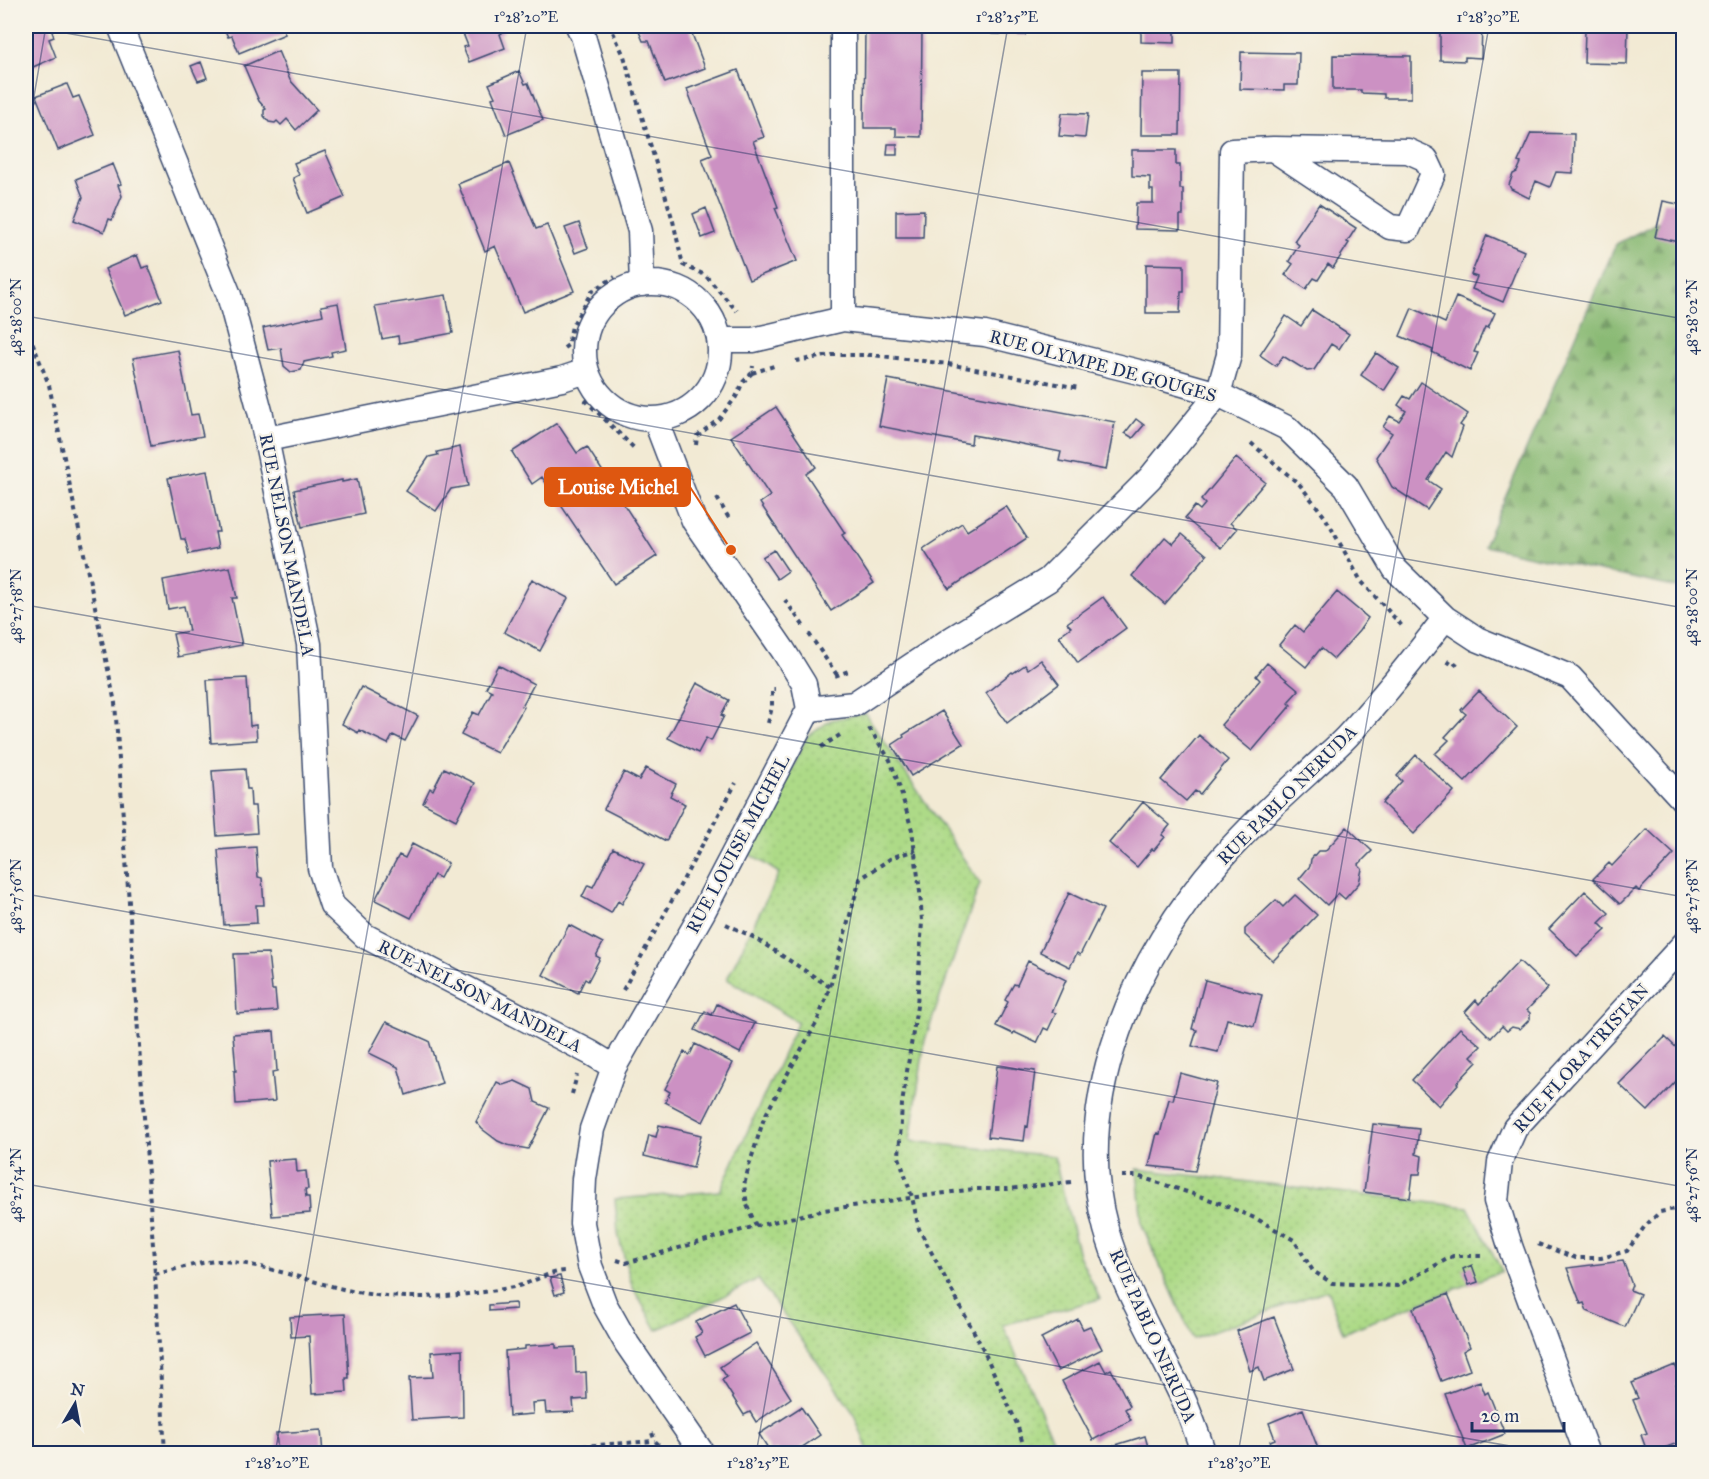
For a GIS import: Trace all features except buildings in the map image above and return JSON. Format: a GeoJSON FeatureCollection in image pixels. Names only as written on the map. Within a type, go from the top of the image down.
{"type":"FeatureCollection","features":[{"type":"Feature","properties":{"kind":"street","name":"RUE NELSON MANDELA"},"geometry":{"type":"LineString","coordinates":[[120,26],[229,295],[267,439],[309,644],[320,868],[332,906],[364,936],[614,1067]]}},
{"type":"Feature","properties":{"kind":"street"},"geometry":{"type":"LineString","coordinates":[[578,26],[583,36],[640,231],[632,278],[620,291],[601,305],[589,325],[583,347],[586,371],[596,391],[612,407],[633,417],[656,419],[677,414],[697,402],[711,384],[719,363],[719,340],[712,320],[700,303],[683,291],[663,284],[632,278]]}},
{"type":"Feature","properties":{"kind":"street"},"geometry":{"type":"LineString","coordinates":[[843,26],[843,319]]}},
{"type":"Feature","properties":{"kind":"street"},"geometry":{"type":"LineString","coordinates":[[656,419],[694,522],[804,684],[809,710],[859,712],[953,638],[1048,580],[1150,478],[1218,394],[1229,355],[1232,151],[1273,149],[1408,151],[1426,159],[1433,174],[1408,229],[1390,227],[1273,149]]}},
{"type":"Feature","properties":{"kind":"street","name":"RUE OLYMPE DE GOUGES"},"geometry":{"type":"LineString","coordinates":[[719,340],[753,340],[843,319],[985,334],[1218,394],[1287,428],[1346,486],[1395,568],[1445,618],[1478,639],[1570,677],[1683,801]]}},
{"type":"Feature","properties":{"kind":"street"},"geometry":{"type":"LineString","coordinates":[[267,439],[562,380],[586,371]]}},
{"type":"Feature","properties":{"kind":"street","name":"RUE PABLO NERUDA"},"geometry":{"type":"LineString","coordinates":[[1204,1454],[1185,1404],[1121,1271],[1106,1228],[1096,1177],[1097,1129],[1106,1069],[1147,963],[1181,908],[1221,859],[1275,804],[1350,734],[1445,618]]}},
{"type":"Feature","properties":{"kind":"street","name":"RUE LOUISE MICHEL"},"geometry":{"type":"LineString","coordinates":[[703,1454],[627,1344],[605,1305],[590,1266],[582,1223],[584,1179],[592,1129],[614,1067],[703,912],[809,710]]}},
{"type":"Feature","properties":{"kind":"street","name":"RUE FLORA TRISTAN"},"geometry":{"type":"LineString","coordinates":[[1587,1454],[1511,1249],[1496,1202],[1500,1162],[1515,1128],[1683,944]]}},
{"type":"Feature","properties":{"kind":"path"},"geometry":{"type":"LineString","coordinates":[[610,26],[624,57],[673,221],[683,265],[705,275],[740,315],[753,340],[755,353],[752,373]]}},
{"type":"Feature","properties":{"kind":"path"},"geometry":{"type":"LineString","coordinates":[[559,354],[568,345],[572,326],[591,291],[632,278]]}},
{"type":"Feature","properties":{"kind":"path"},"geometry":{"type":"LineString","coordinates":[[26,326],[50,385],[115,703],[155,1274],[165,1454]]}},
{"type":"Feature","properties":{"kind":"path"},"geometry":{"type":"LineString","coordinates":[[696,450],[697,436],[719,418],[736,397],[743,382],[752,373],[786,363],[832,355],[872,355],[948,364],[1086,390]]}},
{"type":"Feature","properties":{"kind":"path"},"geometry":{"type":"LineString","coordinates":[[1242,438],[1300,485],[1325,517],[1361,581],[1396,621],[1424,645],[1454,666],[1478,639]]}},
{"type":"Feature","properties":{"kind":"path"},"geometry":{"type":"LineString","coordinates":[[713,490],[731,521]]}},
{"type":"Feature","properties":{"kind":"path"},"geometry":{"type":"LineString","coordinates":[[782,595],[890,760],[912,830],[922,921],[917,1005],[902,1104],[899,1156],[919,1229],[982,1347],[1017,1424],[1026,1454]]}},
{"type":"Feature","properties":{"kind":"path"},"geometry":{"type":"LineString","coordinates":[[837,676],[855,669]]}},
{"type":"Feature","properties":{"kind":"path"},"geometry":{"type":"LineString","coordinates":[[814,752],[859,712]]}},
{"type":"Feature","properties":{"kind":"path"},"geometry":{"type":"LineString","coordinates":[[756,1226],[747,1205],[744,1185],[748,1166],[764,1118],[817,1022],[830,987],[860,879],[893,857],[916,850]]}},
{"type":"Feature","properties":{"kind":"path"},"geometry":{"type":"LineString","coordinates":[[703,912],[755,938],[830,987]]}},
{"type":"Feature","properties":{"kind":"path"},"geometry":{"type":"LineString","coordinates":[[155,1274],[219,1261],[261,1267],[344,1290],[387,1296],[462,1295],[519,1285],[557,1272],[618,1260],[626,1263],[756,1226],[824,1210],[974,1189],[1008,1189],[1080,1181],[1096,1177],[1137,1176],[1218,1202],[1257,1219],[1294,1240],[1313,1271],[1332,1283],[1397,1286],[1453,1256],[1482,1256],[1537,1244],[1576,1258],[1601,1258],[1627,1251],[1660,1212],[1683,1207]]}},
{"type":"Feature","properties":{"kind":"path"},"geometry":{"type":"LineString","coordinates":[[614,1250],[622,1270]]}},
{"type":"Feature","properties":{"kind":"path"},"geometry":{"type":"LineString","coordinates":[[466,1454],[655,1441]]}},
{"type":"Feature","properties":{"kind":"green space"},"geometry":{"type":"Polygon","coordinates":[[[1683,209],[1683,589],[1484,546],[1616,244],[1683,209]]]}},
{"type":"Feature","properties":{"kind":"green space"},"geometry":{"type":"Polygon","coordinates":[[[865,713],[980,883],[925,1040],[910,1141],[1054,1156],[1079,1255],[1100,1299],[1003,1325],[1059,1453],[869,1453],[853,1412],[758,1279],[657,1330],[632,1286],[618,1234],[615,1199],[720,1191],[798,1022],[727,979],[779,873],[749,854],[807,737],[831,720],[865,713]]]}},
{"type":"Feature","properties":{"kind":"green space"},"geometry":{"type":"Polygon","coordinates":[[[1137,1169],[1468,1207],[1502,1271],[1343,1333],[1327,1290],[1193,1339],[1142,1225],[1137,1169]]]}},
{"type":"Feature","properties":{"kind":"place","name":"Louise Michel"},"geometry":{"type":"Point","coordinates":[731,550]}}]}
